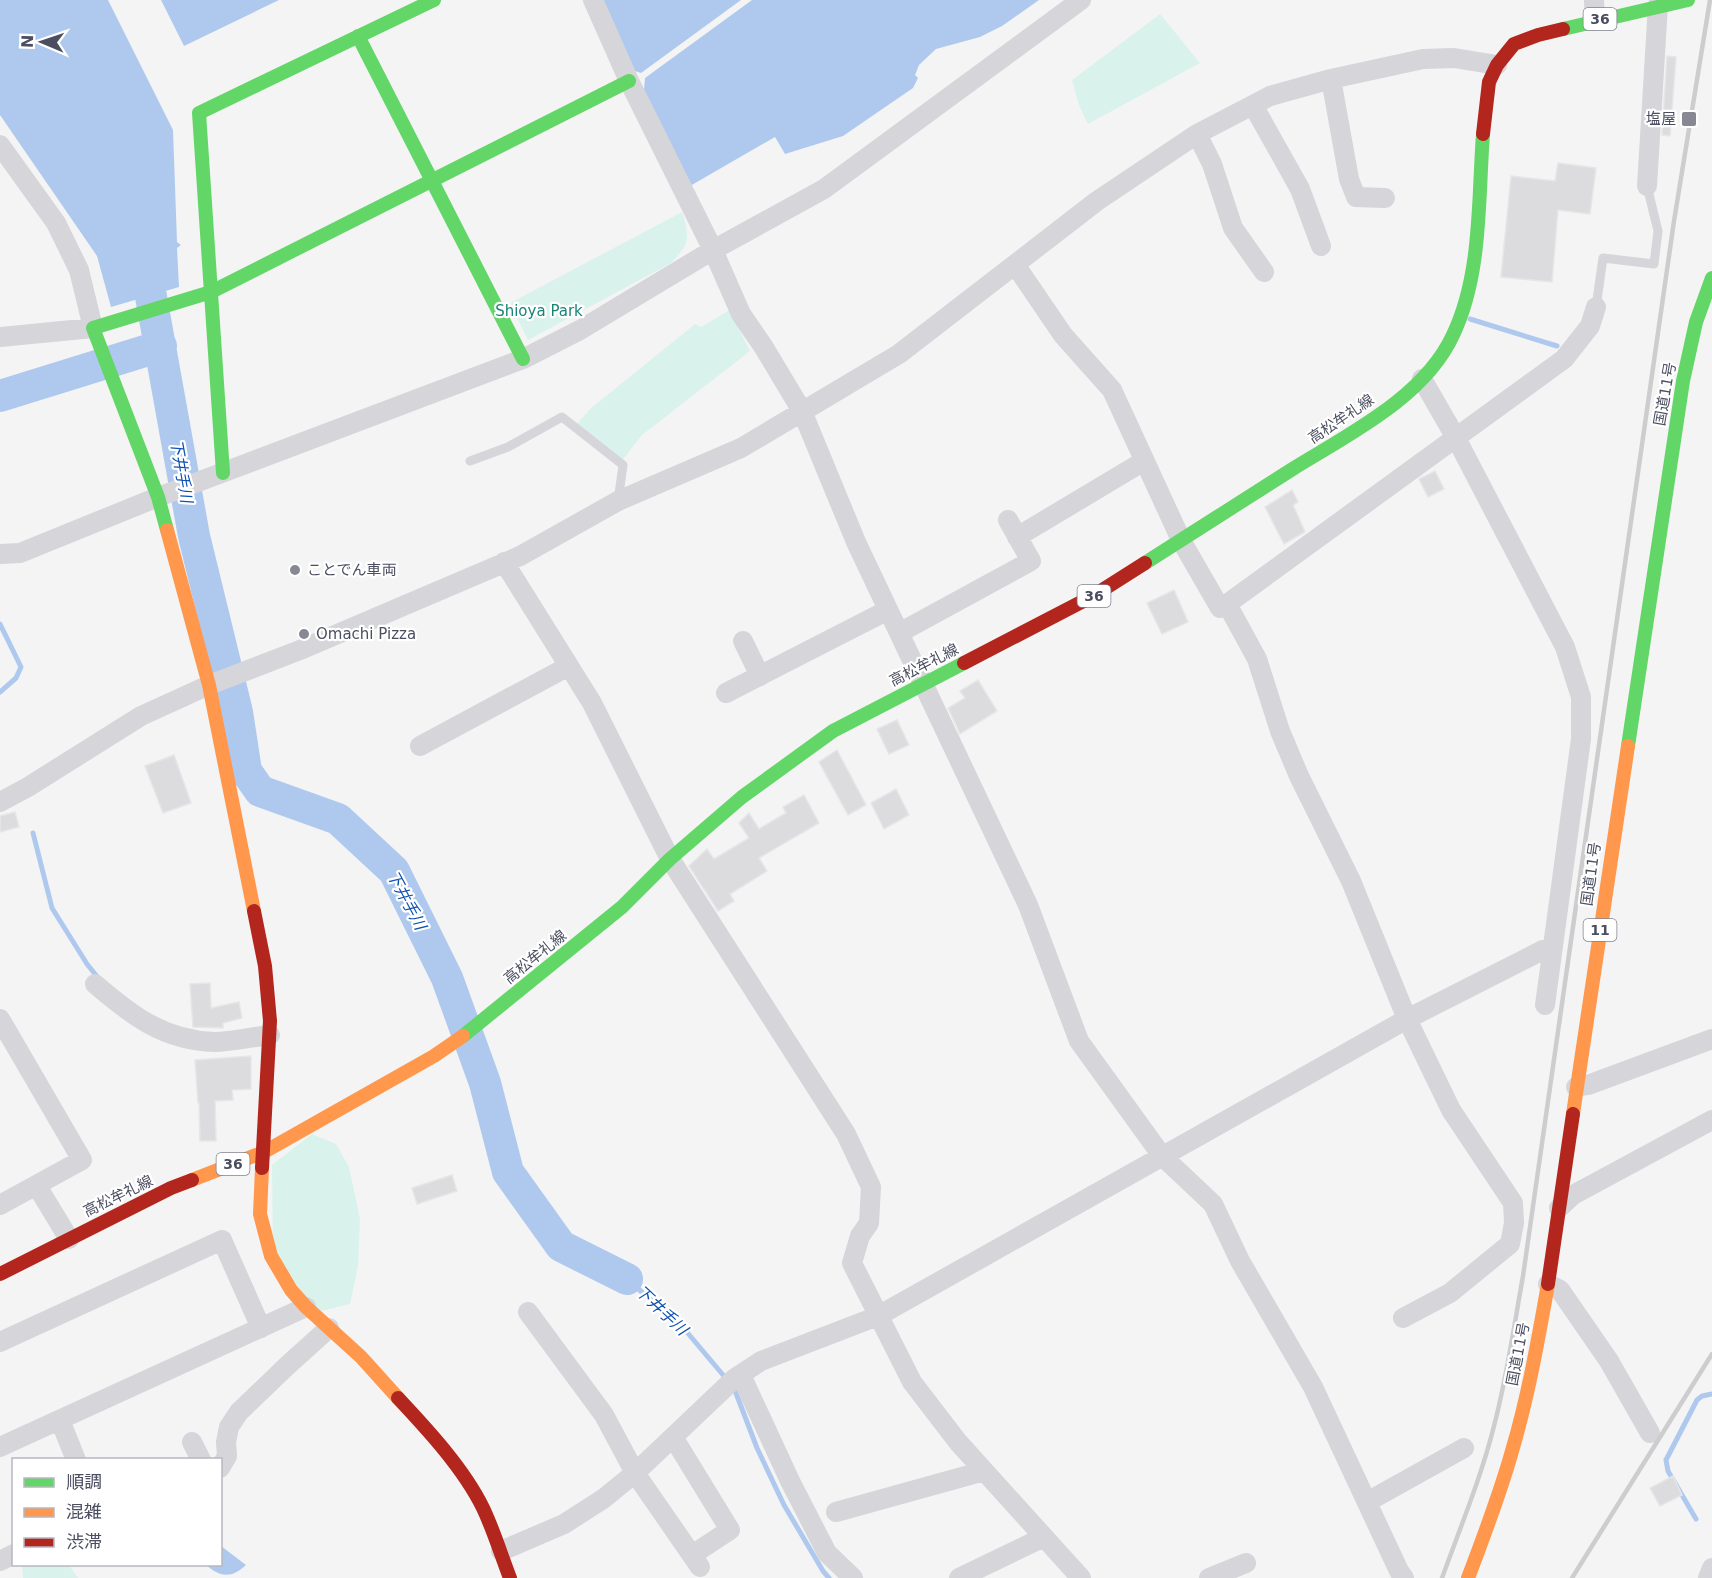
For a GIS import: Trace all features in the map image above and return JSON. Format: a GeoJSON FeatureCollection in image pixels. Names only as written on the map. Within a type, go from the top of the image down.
{"type":"FeatureCollection","features":[{"type":"Feature","properties":{"kind":"main road"},"geometry":{"type":"LineString","coordinates":[[223,473],[199,113],[434,0]]}},
{"type":"Feature","properties":{"kind":"main road","name":"高松牟礼線"},"geometry":{"type":"LineString","coordinates":[[0,1274],[171,1188],[264,1152],[434,1056],[482,1022],[622,907],[670,859],[742,797],[833,731],[923,683],[1005,644],[1093,596],[1182,542],[1401,398],[1422,379],[1444,352],[1463,312],[1473,268],[1485,107],[1489,82],[1497,64],[1514,44],[1538,35],[1658,5],[1688,0]]}},
{"type":"Feature","properties":{"kind":"main road"},"geometry":{"type":"LineString","coordinates":[[358,36],[522,360]]}},
{"type":"Feature","properties":{"kind":"main road"},"geometry":{"type":"LineString","coordinates":[[505,1569],[483,1508],[466,1480],[426,1428],[362,1357],[306,1307],[291,1290],[271,1256],[260,1214],[270,1035],[265,966],[213,683],[163,496],[113,380],[101,348],[99,327],[211,292],[629,81]]}},
{"type":"Feature","properties":{"kind":"main road","name":"国道11号"},"geometry":{"type":"LineString","coordinates":[[1468,1578],[1497,1502],[1533,1366],[1548,1284],[1683,381],[1696,322],[1712,278]]}},
{"type":"Feature","properties":{"kind":"street"},"geometry":{"type":"LineString","coordinates":[[593,0],[629,81],[713,250],[741,314],[802,411],[856,542],[1028,905],[1079,1041],[1162,1156],[1213,1204],[1240,1261],[1313,1387],[1399,1572],[1404,1578]]}},
{"type":"Feature","properties":{"kind":"street"},"geometry":{"type":"LineString","coordinates":[[0,554],[20,553],[163,496],[522,360],[580,330],[713,250],[824,189],[1081,0]]}},
{"type":"Feature","properties":{"kind":"street"},"geometry":{"type":"LineString","coordinates":[[1594,0],[1595,21]]}},
{"type":"Feature","properties":{"kind":"street"},"geometry":{"type":"LineString","coordinates":[[1647,186],[1658,5]]}},
{"type":"Feature","properties":{"kind":"street"},"geometry":{"type":"LineString","coordinates":[[0,802],[141,716],[213,683],[300,650],[504,562],[618,501],[741,448],[899,354],[1016,266],[1097,201],[1197,134],[1270,96],[1331,79],[1423,59],[1454,58],[1497,64]]}},
{"type":"Feature","properties":{"kind":"street"},"geometry":{"type":"LineString","coordinates":[[1331,79],[1349,179],[1356,197],[1385,198]]}},
{"type":"Feature","properties":{"kind":"street"},"geometry":{"type":"LineString","coordinates":[[1253,105],[1300,189],[1321,246]]}},
{"type":"Feature","properties":{"kind":"street"},"geometry":{"type":"LineString","coordinates":[[1197,134],[1212,164],[1233,228],[1264,272]]}},
{"type":"Feature","properties":{"kind":"street"},"geometry":{"type":"LineString","coordinates":[[0,145],[56,223],[79,270],[99,327],[0,337]]}},
{"type":"Feature","properties":{"kind":"street"},"geometry":{"type":"LineString","coordinates":[[1016,266],[1064,335],[1112,390],[1182,542],[1220,608],[1564,359],[1590,326],[1596,307]]}},
{"type":"Feature","properties":{"kind":"street"},"geometry":{"type":"LineString","coordinates":[[1422,379],[1456,438],[1565,647],[1581,697],[1581,739],[1545,1005]]}},
{"type":"Feature","properties":{"kind":"street"},"geometry":{"type":"LineString","coordinates":[[899,633],[1031,561],[1013,529],[1144,461]]}},
{"type":"Feature","properties":{"kind":"street"},"geometry":{"type":"LineString","coordinates":[[504,562],[592,703],[670,859],[846,1134],[871,1186],[869,1224],[860,1236],[852,1263],[912,1382],[958,1442],[1081,1578]]}},
{"type":"Feature","properties":{"kind":"street"},"geometry":{"type":"LineString","coordinates":[[1227,604],[1257,659],[1280,731],[1299,776],[1351,881],[1407,1018],[1451,1110],[1513,1203],[1514,1223],[1510,1244],[1450,1293],[1403,1318]]}},
{"type":"Feature","properties":{"kind":"street"},"geometry":{"type":"LineString","coordinates":[[726,693],[888,610]]}},
{"type":"Feature","properties":{"kind":"street"},"geometry":{"type":"LineString","coordinates":[[743,641],[760,676]]}},
{"type":"Feature","properties":{"kind":"street"},"geometry":{"type":"LineString","coordinates":[[420,746],[569,666]]}},
{"type":"Feature","properties":{"kind":"street"},"geometry":{"type":"LineString","coordinates":[[505,1569],[636,1473],[716,1395],[738,1376],[760,1362],[878,1316],[1407,1018],[1543,950],[1552,948]]}},
{"type":"Feature","properties":{"kind":"street"},"geometry":{"type":"LineString","coordinates":[[95,984],[148,1025],[170,1036],[215,1042],[270,1035]]}},
{"type":"Feature","properties":{"kind":"street"},"geometry":{"type":"LineString","coordinates":[[0,1019],[82,1160],[0,1205]]}},
{"type":"Feature","properties":{"kind":"street"},"geometry":{"type":"LineString","coordinates":[[1576,1087],[1588,1085],[1712,1039]]}},
{"type":"Feature","properties":{"kind":"street"},"geometry":{"type":"LineString","coordinates":[[1558,1208],[1573,1195],[1712,1120]]}},
{"type":"Feature","properties":{"kind":"street"},"geometry":{"type":"LineString","coordinates":[[37,1186],[69,1239]]}},
{"type":"Feature","properties":{"kind":"street"},"geometry":{"type":"LineString","coordinates":[[0,1342],[222,1240],[261,1328]]}},
{"type":"Feature","properties":{"kind":"street"},"geometry":{"type":"LineString","coordinates":[[1548,1284],[1560,1290],[1609,1362],[1650,1433]]}},
{"type":"Feature","properties":{"kind":"street"},"geometry":{"type":"LineString","coordinates":[[0,1447],[306,1307]]}},
{"type":"Feature","properties":{"kind":"street"},"geometry":{"type":"LineString","coordinates":[[528,1312],[604,1415],[636,1473],[696,1561],[730,1530],[673,1437]]}},
{"type":"Feature","properties":{"kind":"street"},"geometry":{"type":"LineString","coordinates":[[222,1465],[227,1456],[226,1442],[229,1427],[239,1412],[329,1328]]}},
{"type":"Feature","properties":{"kind":"street"},"geometry":{"type":"LineString","coordinates":[[738,1376],[827,1552],[853,1578]]}},
{"type":"Feature","properties":{"kind":"street"},"geometry":{"type":"LineString","coordinates":[[60,1420],[75,1458]]}},
{"type":"Feature","properties":{"kind":"street"},"geometry":{"type":"LineString","coordinates":[[1367,1502],[1464,1448]]}},
{"type":"Feature","properties":{"kind":"street"},"geometry":{"type":"LineString","coordinates":[[836,1512],[984,1471]]}},
{"type":"Feature","properties":{"kind":"street"},"geometry":{"type":"LineString","coordinates":[[959,1578],[1044,1537]]}},
{"type":"Feature","properties":{"kind":"street"},"geometry":{"type":"LineString","coordinates":[[1209,1578],[1246,1563]]}},
{"type":"Feature","properties":{"kind":"street"},"geometry":{"type":"LineString","coordinates":[[1708,1578],[1712,1568]]}},
{"type":"Feature","properties":{"kind":"lane"},"geometry":{"type":"LineString","coordinates":[[1596,307],[1603,258],[1654,264],[1658,231],[1647,186]]}},
{"type":"Feature","properties":{"kind":"lane"},"geometry":{"type":"LineString","coordinates":[[470,461],[508,447],[562,417],[623,465],[618,501]]}},
{"type":"Feature","properties":{"kind":"green space"},"geometry":{"type":"Polygon","coordinates":[[[1160,14],[1200,63],[1088,124],[1079,105],[1072,80],[1160,14]]]}},
{"type":"Feature","properties":{"kind":"green space","name":"Shioya Park"},"geometry":{"type":"Polygon","coordinates":[[[682,212],[687,240],[671,263],[528,340],[510,303],[682,212]]]}},
{"type":"Feature","properties":{"kind":"green space"},"geometry":{"type":"Polygon","coordinates":[[[733,308],[736,323],[750,351],[642,435],[621,462],[577,424],[590,409],[695,324],[701,327],[733,308]]]}},
{"type":"Feature","properties":{"kind":"green space"},"geometry":{"type":"Polygon","coordinates":[[[312,1134],[336,1144],[349,1167],[360,1219],[358,1266],[350,1304],[317,1312],[273,1253],[272,1165],[312,1134]]]}},
{"type":"Feature","properties":{"kind":"green space"},"geometry":{"type":"Polygon","coordinates":[[[22,1566],[70,1566],[78,1578],[23,1578],[22,1566]]]}},
{"type":"Feature","properties":{"kind":"water"},"geometry":{"type":"Polygon","coordinates":[[[0,0],[108,0],[173,130],[177,242],[181,245],[177,248],[179,287],[111,307],[97,256],[0,115],[0,0]]]}},
{"type":"Feature","properties":{"kind":"water"},"geometry":{"type":"Polygon","coordinates":[[[161,0],[279,0],[184,46],[161,0]]]}},
{"type":"Feature","properties":{"kind":"water"},"geometry":{"type":"Polygon","coordinates":[[[600,0],[741,0],[641,73],[635,71],[600,0]]]}},
{"type":"Feature","properties":{"kind":"water"},"geometry":{"type":"Polygon","coordinates":[[[752,0],[1039,0],[1002,26],[980,37],[936,49],[919,65],[915,75],[918,78],[913,88],[843,136],[785,154],[775,137],[690,186],[644,90],[645,78],[752,0]]]}},
{"type":"Feature","properties":{"kind":"water"},"geometry":{"type":"Polygon","coordinates":[[[222,1547],[246,1565],[226,1575],[207,1566],[222,1566],[222,1547]]]}},
{"type":"Feature","properties":{"kind":"building"},"geometry":{"type":"Polygon","coordinates":[[[1667,56],[1676,57],[1670,136],[1662,135],[1667,56]]]}},
{"type":"Feature","properties":{"kind":"building"},"geometry":{"type":"Polygon","coordinates":[[[1558,163],[1596,168],[1590,214],[1558,210],[1552,282],[1501,277],[1511,176],[1555,181],[1558,163]]]}},
{"type":"Feature","properties":{"kind":"building"},"geometry":{"type":"Polygon","coordinates":[[[1435,471],[1444,489],[1428,497],[1419,479],[1435,471]]]}},
{"type":"Feature","properties":{"kind":"building"},"geometry":{"type":"Polygon","coordinates":[[[1292,490],[1298,502],[1293,505],[1305,532],[1284,544],[1265,507],[1292,490]]]}},
{"type":"Feature","properties":{"kind":"building"},"geometry":{"type":"Polygon","coordinates":[[[1174,590],[1188,622],[1162,634],[1147,603],[1174,590]]]}},
{"type":"Feature","properties":{"kind":"building"},"geometry":{"type":"Polygon","coordinates":[[[978,680],[997,711],[960,734],[948,708],[965,698],[960,691],[978,680]]]}},
{"type":"Feature","properties":{"kind":"building"},"geometry":{"type":"Polygon","coordinates":[[[897,720],[909,745],[889,754],[877,729],[897,720]]]}},
{"type":"Feature","properties":{"kind":"building"},"geometry":{"type":"Polygon","coordinates":[[[837,750],[866,805],[848,815],[819,762],[837,750]]]}},
{"type":"Feature","properties":{"kind":"building"},"geometry":{"type":"Polygon","coordinates":[[[174,755],[191,803],[163,813],[145,766],[174,755]]]}},
{"type":"Feature","properties":{"kind":"building"},"geometry":{"type":"Polygon","coordinates":[[[896,789],[909,815],[884,829],[871,803],[896,789]]]}},
{"type":"Feature","properties":{"kind":"building"},"geometry":{"type":"Polygon","coordinates":[[[804,795],[819,823],[759,858],[767,871],[730,894],[734,901],[718,911],[689,866],[707,849],[714,859],[749,838],[739,823],[749,813],[759,829],[786,813],[783,807],[804,795]]]}},
{"type":"Feature","properties":{"kind":"building"},"geometry":{"type":"Polygon","coordinates":[[[15,812],[19,827],[0,832],[0,816],[15,812]]]}},
{"type":"Feature","properties":{"kind":"building"},"geometry":{"type":"Polygon","coordinates":[[[210,983],[211,1008],[239,1002],[242,1018],[223,1023],[223,1028],[193,1027],[190,984],[210,983]]]}},
{"type":"Feature","properties":{"kind":"building"},"geometry":{"type":"Polygon","coordinates":[[[251,1056],[251,1089],[232,1090],[233,1100],[215,1101],[216,1141],[200,1141],[195,1060],[251,1056]]]}},
{"type":"Feature","properties":{"kind":"building"},"geometry":{"type":"Polygon","coordinates":[[[452,1175],[457,1191],[417,1204],[412,1188],[452,1175]]]}},
{"type":"Feature","properties":{"kind":"building"},"geometry":{"type":"Polygon","coordinates":[[[1673,1476],[1682,1495],[1660,1506],[1650,1488],[1673,1476]]]}},
{"type":"Feature","properties":{"kind":"waterway","name":"下井手川"},"geometry":{"type":"LineString","coordinates":[[148,280],[194,536],[237,712],[246,771],[260,791],[338,819],[394,871],[447,978],[485,1083],[508,1172],[561,1246],[627,1279]]}},
{"type":"Feature","properties":{"kind":"waterway"},"geometry":{"type":"LineString","coordinates":[[1470,319],[1557,346]]}},
{"type":"Feature","properties":{"kind":"waterway"},"geometry":{"type":"LineString","coordinates":[[0,396],[161,346]]}},
{"type":"Feature","properties":{"kind":"waterway"},"geometry":{"type":"LineString","coordinates":[[0,624],[21,667],[16,678],[0,692]]}},
{"type":"Feature","properties":{"kind":"waterway"},"geometry":{"type":"LineString","coordinates":[[33,833],[52,908],[99,979]]}},
{"type":"Feature","properties":{"kind":"waterway","name":"下井手川"},"geometry":{"type":"LineString","coordinates":[[627,1279],[686,1331],[734,1388],[757,1448],[784,1505],[829,1578]]}},
{"type":"Feature","properties":{"kind":"waterway"},"geometry":{"type":"LineString","coordinates":[[1696,1519],[1668,1471],[1666,1460],[1697,1400],[1702,1396],[1712,1394]]}},
{"type":"Feature","properties":{"kind":"railway"},"geometry":{"type":"LineString","coordinates":[[1442,1578],[1477,1484],[1499,1408],[1523,1276],[1674,221],[1710,0]]}},
{"type":"Feature","properties":{"kind":"railway"},"geometry":{"type":"LineString","coordinates":[[1572,1578],[1712,1354]]}},
{"type":"Feature","properties":{"kind":"traffic: fast"},"geometry":{"type":"LineString","coordinates":[[223,473],[199,113],[434,0]]}},
{"type":"Feature","properties":{"kind":"traffic: fast"},"geometry":{"type":"LineString","coordinates":[[1563,29],[1688,0]]}},
{"type":"Feature","properties":{"kind":"traffic: fast"},"geometry":{"type":"LineString","coordinates":[[358,36],[523,359]]}},
{"type":"Feature","properties":{"kind":"traffic: fast"},"geometry":{"type":"LineString","coordinates":[[167,530],[158,497],[93,328],[211,292],[629,81]]}},
{"type":"Feature","properties":{"kind":"traffic: fast"},"geometry":{"type":"LineString","coordinates":[[1145,563],[1382,413],[1423,378],[1440,357],[1453,335],[1462,312],[1474,262],[1483,134]]}},
{"type":"Feature","properties":{"kind":"traffic: fast"},"geometry":{"type":"LineString","coordinates":[[1628,746],[1683,381],[1696,322],[1712,278]]}},
{"type":"Feature","properties":{"kind":"traffic: fast"},"geometry":{"type":"LineString","coordinates":[[463,1036],[622,907],[670,859],[742,797],[833,731],[964,663]]}},
{"type":"Feature","properties":{"kind":"traffic: slow"},"geometry":{"type":"LineString","coordinates":[[167,530],[209,685],[254,911]]}},
{"type":"Feature","properties":{"kind":"traffic: slow"},"geometry":{"type":"LineString","coordinates":[[1573,1114],[1628,746]]}},
{"type":"Feature","properties":{"kind":"traffic: slow"},"geometry":{"type":"LineString","coordinates":[[192,1180],[264,1152],[434,1056],[463,1036]]}},
{"type":"Feature","properties":{"kind":"traffic: slow"},"geometry":{"type":"LineString","coordinates":[[262,1168],[260,1214],[271,1256],[291,1290],[306,1307],[361,1357],[398,1398]]}},
{"type":"Feature","properties":{"kind":"traffic: slow"},"geometry":{"type":"LineString","coordinates":[[1468,1578],[1497,1499],[1518,1431],[1548,1284]]}},
{"type":"Feature","properties":{"kind":"traffic: jam"},"geometry":{"type":"LineString","coordinates":[[1483,134],[1489,82],[1497,65],[1514,44],[1563,29]]}},
{"type":"Feature","properties":{"kind":"traffic: jam"},"geometry":{"type":"LineString","coordinates":[[964,663],[1093,596],[1145,563]]}},
{"type":"Feature","properties":{"kind":"traffic: jam"},"geometry":{"type":"LineString","coordinates":[[254,911],[265,966],[270,1021],[262,1168]]}},
{"type":"Feature","properties":{"kind":"traffic: jam"},"geometry":{"type":"LineString","coordinates":[[1548,1284],[1573,1114]]}},
{"type":"Feature","properties":{"kind":"traffic: jam"},"geometry":{"type":"LineString","coordinates":[[0,1274],[171,1188],[192,1180]]}},
{"type":"Feature","properties":{"kind":"traffic: jam"},"geometry":{"type":"LineString","coordinates":[[398,1398],[445,1450],[475,1493],[491,1525],[510,1578]]}},
{"type":"Feature","properties":{"kind":"place","name":"塩屋"},"geometry":{"type":"Point","coordinates":[1689,119]}},
{"type":"Feature","properties":{"kind":"place","name":"ことでん車両"},"geometry":{"type":"Point","coordinates":[295,570]}},
{"type":"Feature","properties":{"kind":"place","name":"Omachi Pizza"},"geometry":{"type":"Point","coordinates":[304,634]}}]}
